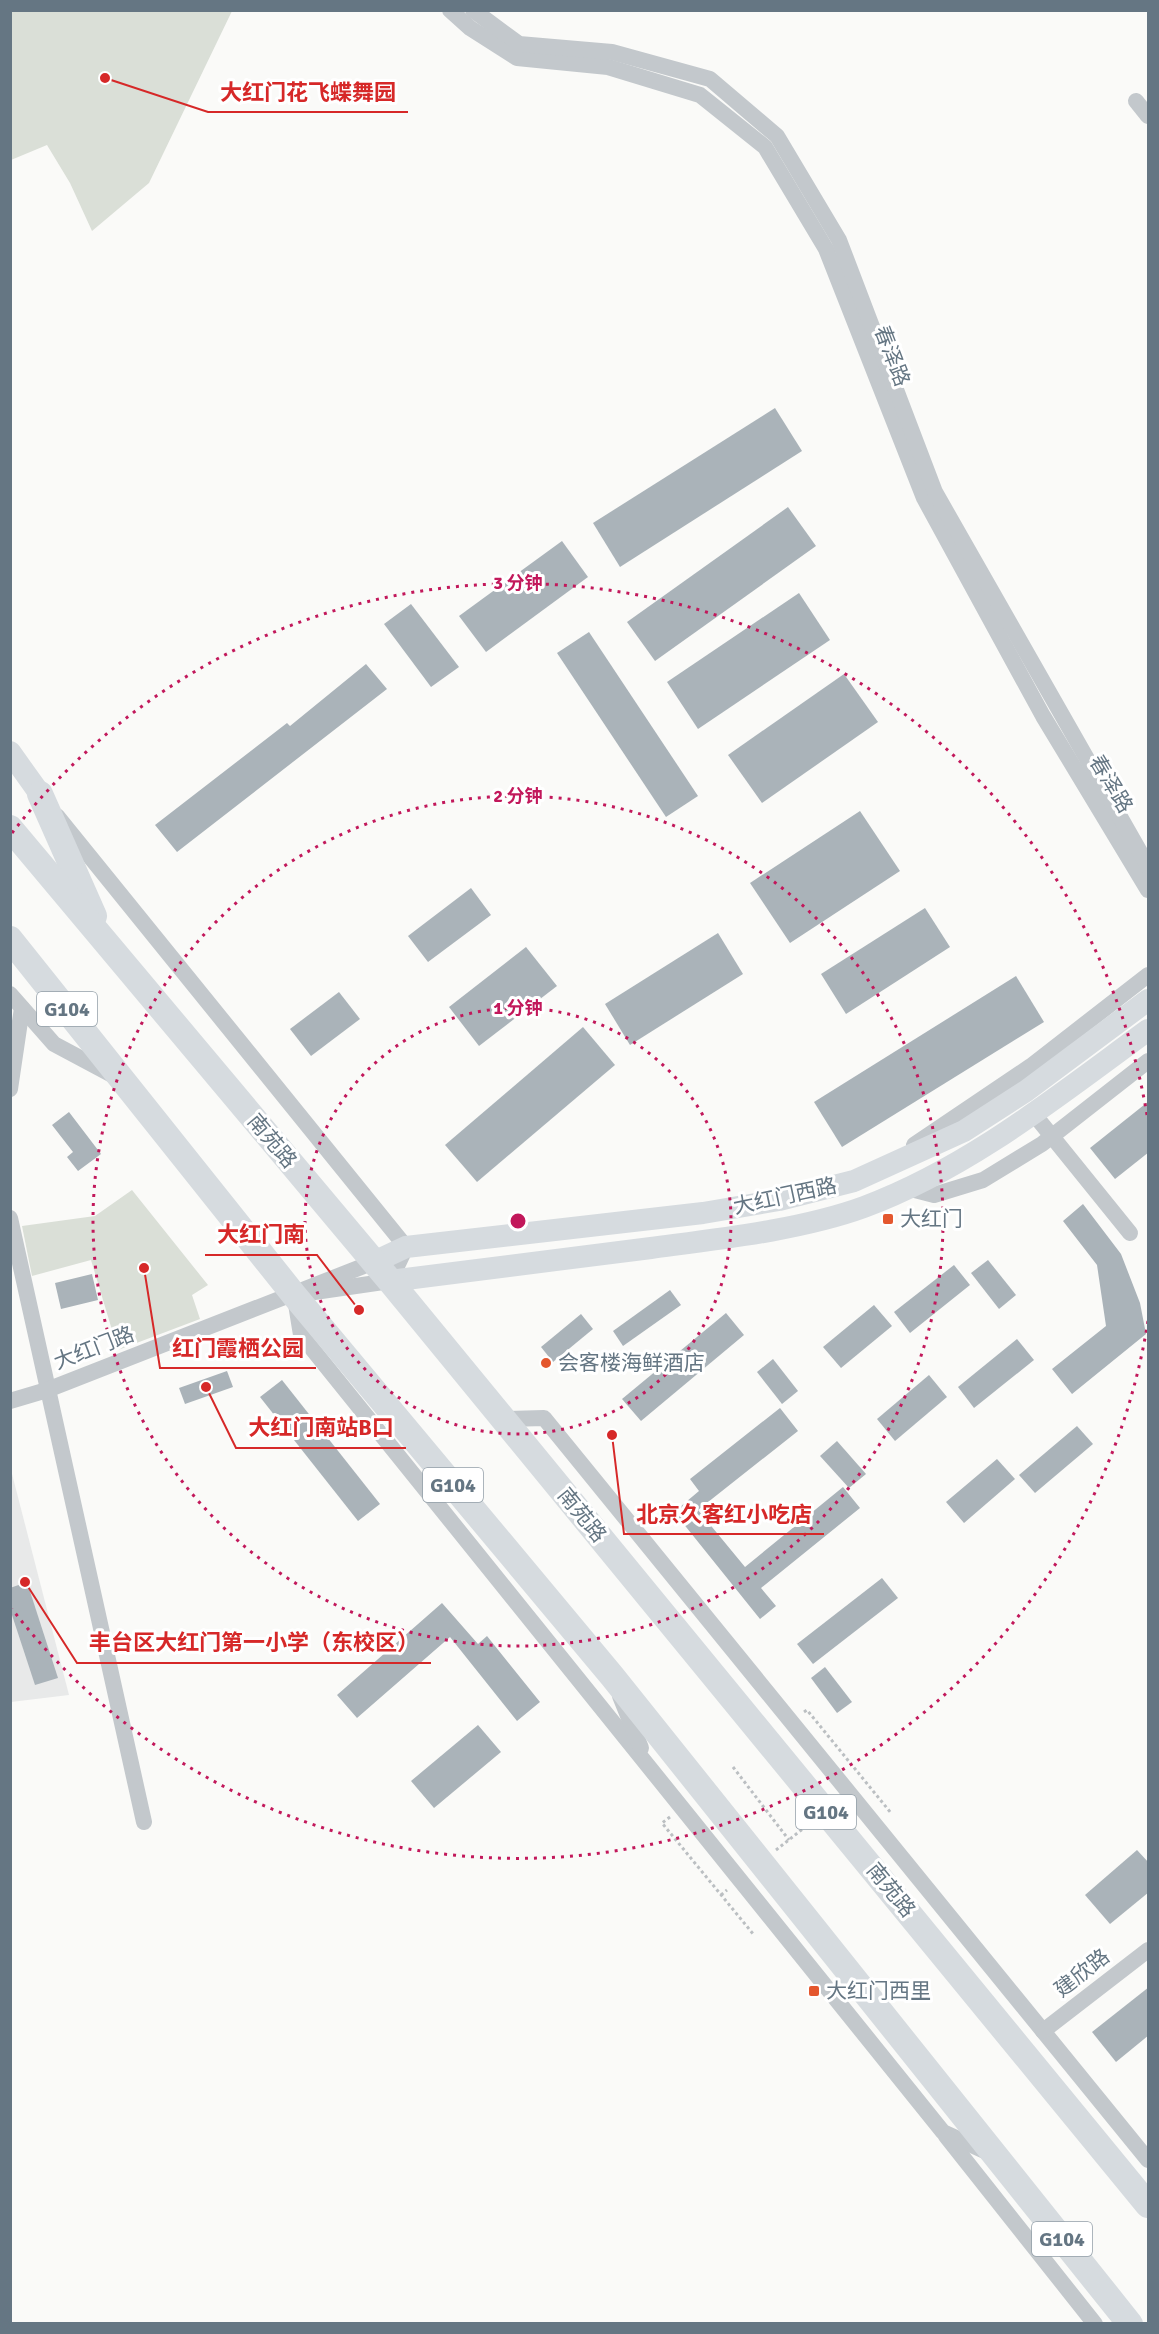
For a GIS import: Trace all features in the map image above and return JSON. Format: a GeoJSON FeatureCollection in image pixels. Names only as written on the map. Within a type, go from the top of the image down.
{"type":"FeatureCollection","features":[{"type":"Feature","properties":{"kind":"highway"},"geometry":{"type":"LineString","coordinates":[[40,794],[108,947]]}},
{"type":"Feature","properties":{"kind":"highway","name":"南苑路"},"geometry":{"type":"LineString","coordinates":[[10,828],[390,1281],[1149,2205]]}},
{"type":"Feature","properties":{"kind":"highway","name":"G104"},"geometry":{"type":"LineString","coordinates":[[10,939],[294,1295],[612,1676],[1130,2324]]}},
{"type":"Feature","properties":{"kind":"main road"},"geometry":{"type":"LineString","coordinates":[[10,752],[40,794]]}},
{"type":"Feature","properties":{"kind":"main road","name":"大红门西路"},"geometry":{"type":"LineString","coordinates":[[374,1262],[406,1247],[703,1213],[779,1200],[854,1180],[964,1131],[1026,1091],[1149,1000]]}},
{"type":"Feature","properties":{"kind":"main road","name":"大红门西路"},"geometry":{"type":"LineString","coordinates":[[390,1281],[707,1241],[784,1227],[864,1207],[907,1188],[990,1143],[1149,1030]]}},
{"type":"Feature","properties":{"kind":"street","name":"春泽路"},"geometry":{"type":"LineString","coordinates":[[450,10],[470,28],[517,58],[608,67],[700,95],[765,147],[826,249],[924,498],[1043,716],[1149,890]]}},
{"type":"Feature","properties":{"kind":"street","name":"春泽路"},"geometry":{"type":"LineString","coordinates":[[473,10],[519,44],[612,52],[710,80],[777,136],[839,240],[934,492],[1149,866]]}},
{"type":"Feature","properties":{"kind":"street"},"geometry":{"type":"LineString","coordinates":[[1136,101],[1149,116]]}},
{"type":"Feature","properties":{"kind":"street"},"geometry":{"type":"LineString","coordinates":[[40,794],[406,1247],[390,1281],[294,1295]]}},
{"type":"Feature","properties":{"kind":"street"},"geometry":{"type":"LineString","coordinates":[[874,1172],[1031,1066],[1149,975]]}},
{"type":"Feature","properties":{"kind":"street"},"geometry":{"type":"LineString","coordinates":[[10,994],[54,1044],[121,1080]]}},
{"type":"Feature","properties":{"kind":"street"},"geometry":{"type":"LineString","coordinates":[[10,1089],[22,1008]]}},
{"type":"Feature","properties":{"kind":"street"},"geometry":{"type":"LineString","coordinates":[[907,1188],[934,1195],[983,1180],[1052,1136],[1149,1061]]}},
{"type":"Feature","properties":{"kind":"street"},"geometry":{"type":"LineString","coordinates":[[1033,1113],[1130,1233]]}},
{"type":"Feature","properties":{"kind":"street"},"geometry":{"type":"LineString","coordinates":[[10,1218],[144,1822]]}},
{"type":"Feature","properties":{"kind":"street"},"geometry":{"type":"LineString","coordinates":[[294,1295],[374,1262]]}},
{"type":"Feature","properties":{"kind":"street"},"geometry":{"type":"LineString","coordinates":[[294,1295],[301,1335],[1095,2324]]}},
{"type":"Feature","properties":{"kind":"street","name":"大红门路"},"geometry":{"type":"LineString","coordinates":[[10,1401],[47,1390],[294,1295]]}},
{"type":"Feature","properties":{"kind":"street"},"geometry":{"type":"LineString","coordinates":[[503,1419],[544,1418],[1149,2160]]}},
{"type":"Feature","properties":{"kind":"street"},"geometry":{"type":"LineString","coordinates":[[612,1676],[648,1765]]}},
{"type":"Feature","properties":{"kind":"street","name":"建欣路"},"geometry":{"type":"LineString","coordinates":[[1044,2031],[1149,1950]]}},
{"type":"Feature","properties":{"kind":"street"},"geometry":{"type":"LineString","coordinates":[[943,2132],[993,2154]]}},
{"type":"Feature","properties":{"kind":"path"},"geometry":{"type":"LineString","coordinates":[[807,1710],[891,1813]]}},
{"type":"Feature","properties":{"kind":"path"},"geometry":{"type":"LineString","coordinates":[[732,1767],[789,1840]]}},
{"type":"Feature","properties":{"kind":"path"},"geometry":{"type":"LineString","coordinates":[[772,1854],[817,1817]]}},
{"type":"Feature","properties":{"kind":"path"},"geometry":{"type":"LineString","coordinates":[[662,1823],[754,1935]]}},
{"type":"Feature","properties":{"kind":"path"},"geometry":{"type":"LineString","coordinates":[[721,1895],[730,1888]]}},
{"type":"Feature","properties":{"kind":"shaded area"},"geometry":{"type":"Polygon","coordinates":[[[11,10],[232,11],[149,183],[92,231],[70,183],[47,145],[11,160],[11,10]]]}},
{"type":"Feature","properties":{"kind":"shaded area"},"geometry":{"type":"Polygon","coordinates":[[[132,1190],[208,1285],[192,1295],[200,1319],[118,1350],[91,1260],[32,1276],[22,1226],[95,1216],[132,1190]]]}},
{"type":"Feature","properties":{"kind":"shaded area"},"geometry":{"type":"Polygon","coordinates":[[[11,1470],[69,1695],[11,1702],[11,1470]]]}},
{"type":"Feature","properties":{"kind":"building"},"geometry":{"type":"Polygon","coordinates":[[[775,408],[802,451],[620,567],[593,523],[775,408]]]}},
{"type":"Feature","properties":{"kind":"building"},"geometry":{"type":"Polygon","coordinates":[[[788,507],[816,546],[655,661],[627,622],[788,507]]]}},
{"type":"Feature","properties":{"kind":"building"},"geometry":{"type":"Polygon","coordinates":[[[562,541],[588,577],[486,652],[459,616],[562,541]]]}},
{"type":"Feature","properties":{"kind":"building"},"geometry":{"type":"Polygon","coordinates":[[[799,593],[830,640],[698,729],[667,682],[799,593]]]}},
{"type":"Feature","properties":{"kind":"building"},"geometry":{"type":"Polygon","coordinates":[[[411,604],[459,667],[431,687],[384,624],[411,604]]]}},
{"type":"Feature","properties":{"kind":"building"},"geometry":{"type":"Polygon","coordinates":[[[589,632],[698,796],[666,817],[557,653],[589,632]]]}},
{"type":"Feature","properties":{"kind":"building"},"geometry":{"type":"Polygon","coordinates":[[[366,664],[387,689],[177,852],[155,825],[287,723],[290,726],[366,664]]]}},
{"type":"Feature","properties":{"kind":"building"},"geometry":{"type":"Polygon","coordinates":[[[844,674],[878,722],[762,803],[728,755],[844,674]]]}},
{"type":"Feature","properties":{"kind":"building"},"geometry":{"type":"Polygon","coordinates":[[[860,811],[900,871],[790,943],[750,883],[860,811]]]}},
{"type":"Feature","properties":{"kind":"building"},"geometry":{"type":"Polygon","coordinates":[[[471,888],[491,915],[428,962],[408,936],[471,888]]]}},
{"type":"Feature","properties":{"kind":"building"},"geometry":{"type":"Polygon","coordinates":[[[925,908],[950,947],[846,1014],[821,974],[925,908]]]}},
{"type":"Feature","properties":{"kind":"building"},"geometry":{"type":"Polygon","coordinates":[[[718,933],[743,974],[630,1045],[605,1004],[718,933]]]}},
{"type":"Feature","properties":{"kind":"building"},"geometry":{"type":"Polygon","coordinates":[[[526,947],[557,986],[479,1046],[449,1007],[526,947]]]}},
{"type":"Feature","properties":{"kind":"building"},"geometry":{"type":"Polygon","coordinates":[[[1016,976],[1044,1022],[842,1147],[814,1102],[1016,976]]]}},
{"type":"Feature","properties":{"kind":"building"},"geometry":{"type":"Polygon","coordinates":[[[339,992],[360,1019],[311,1056],[290,1029],[339,992]]]}},
{"type":"Feature","properties":{"kind":"building"},"geometry":{"type":"Polygon","coordinates":[[[583,1027],[615,1065],[477,1182],[445,1145],[583,1027]]]}},
{"type":"Feature","properties":{"kind":"building"},"geometry":{"type":"Polygon","coordinates":[[[1149,1101],[1149,1152],[1115,1179],[1090,1148],[1149,1101]]]}},
{"type":"Feature","properties":{"kind":"building"},"geometry":{"type":"Polygon","coordinates":[[[69,1112],[101,1154],[78,1171],[67,1157],[73,1152],[52,1125],[69,1112]]]}},
{"type":"Feature","properties":{"kind":"building"},"geometry":{"type":"Polygon","coordinates":[[[1083,1204],[1121,1254],[1140,1303],[1146,1334],[1072,1394],[1052,1369],[1106,1326],[1097,1265],[1063,1221],[1083,1204]]]}},
{"type":"Feature","properties":{"kind":"building"},"geometry":{"type":"Polygon","coordinates":[[[988,1260],[1016,1295],[999,1309],[971,1273],[988,1260]]]}},
{"type":"Feature","properties":{"kind":"building"},"geometry":{"type":"Polygon","coordinates":[[[954,1265],[970,1285],[910,1333],[894,1312],[954,1265]]]}},
{"type":"Feature","properties":{"kind":"building"},"geometry":{"type":"Polygon","coordinates":[[[92,1274],[98,1300],[61,1309],[55,1283],[92,1274]]]}},
{"type":"Feature","properties":{"kind":"building"},"geometry":{"type":"Polygon","coordinates":[[[670,1290],[681,1305],[623,1346],[613,1331],[670,1290]]]}},
{"type":"Feature","properties":{"kind":"building"},"geometry":{"type":"Polygon","coordinates":[[[874,1305],[892,1326],[841,1368],[823,1347],[874,1305]]]}},
{"type":"Feature","properties":{"kind":"building"},"geometry":{"type":"Polygon","coordinates":[[[726,1313],[744,1335],[641,1421],[622,1399],[726,1313]]]}},
{"type":"Feature","properties":{"kind":"building"},"geometry":{"type":"Polygon","coordinates":[[[581,1314],[593,1329],[553,1362],[541,1347],[581,1314]]]}},
{"type":"Feature","properties":{"kind":"building"},"geometry":{"type":"Polygon","coordinates":[[[1017,1339],[1034,1360],[974,1408],[958,1387],[1017,1339]]]}},
{"type":"Feature","properties":{"kind":"building"},"geometry":{"type":"Polygon","coordinates":[[[773,1359],[798,1391],[782,1404],[757,1372],[773,1359]]]}},
{"type":"Feature","properties":{"kind":"building"},"geometry":{"type":"Polygon","coordinates":[[[227,1371],[233,1387],[185,1404],[179,1388],[227,1371]]]}},
{"type":"Feature","properties":{"kind":"building"},"geometry":{"type":"Polygon","coordinates":[[[929,1375],[947,1397],[895,1441],[877,1419],[929,1375]]]}},
{"type":"Feature","properties":{"kind":"building"},"geometry":{"type":"Polygon","coordinates":[[[282,1380],[380,1504],[358,1521],[260,1397],[282,1380]]]}},
{"type":"Feature","properties":{"kind":"building"},"geometry":{"type":"Polygon","coordinates":[[[780,1408],[798,1431],[698,1510],[745,1567],[843,1487],[860,1508],[761,1588],[776,1606],[760,1619],[674,1512],[699,1491],[690,1479],[780,1408]]]}},
{"type":"Feature","properties":{"kind":"building"},"geometry":{"type":"Polygon","coordinates":[[[1077,1426],[1093,1444],[1035,1493],[1019,1475],[1077,1426]]]}},
{"type":"Feature","properties":{"kind":"building"},"geometry":{"type":"Polygon","coordinates":[[[837,1441],[866,1474],[849,1488],[820,1456],[837,1441]]]}},
{"type":"Feature","properties":{"kind":"building"},"geometry":{"type":"Polygon","coordinates":[[[997,1459],[1015,1479],[964,1523],[946,1502],[997,1459]]]}},
{"type":"Feature","properties":{"kind":"building"},"geometry":{"type":"Polygon","coordinates":[[[882,1578],[898,1598],[813,1664],[797,1644],[882,1578]]]}},
{"type":"Feature","properties":{"kind":"building"},"geometry":{"type":"Polygon","coordinates":[[[27,1582],[58,1678],[35,1685],[10,1609],[10,1588],[27,1582]]]}},
{"type":"Feature","properties":{"kind":"building"},"geometry":{"type":"Polygon","coordinates":[[[442,1603],[478,1644],[487,1636],[540,1702],[517,1721],[450,1637],[357,1718],[337,1695],[442,1603]]]}},
{"type":"Feature","properties":{"kind":"building"},"geometry":{"type":"Polygon","coordinates":[[[825,1667],[852,1702],[837,1713],[811,1678],[825,1667]]]}},
{"type":"Feature","properties":{"kind":"building"},"geometry":{"type":"Polygon","coordinates":[[[478,1725],[501,1752],[434,1808],[411,1781],[478,1725]]]}},
{"type":"Feature","properties":{"kind":"building"},"geometry":{"type":"Polygon","coordinates":[[[1137,1850],[1149,1863],[1149,1892],[1110,1924],[1085,1895],[1137,1850]]]}},
{"type":"Feature","properties":{"kind":"building"},"geometry":{"type":"Polygon","coordinates":[[[1149,1987],[1149,2035],[1116,2062],[1092,2032],[1149,1987]]]}},
{"type":"Feature","properties":{"kind":"place","name":"大红门花飞蝶舞园"},"geometry":{"type":"Point","coordinates":[105,78]}},
{"type":"Feature","properties":{"kind":"place","name":"大红门"},"geometry":{"type":"Point","coordinates":[888,1219]}},
{"type":"Feature","properties":{"kind":"place","name":"红门霞栖公园"},"geometry":{"type":"Point","coordinates":[144,1268]}},
{"type":"Feature","properties":{"kind":"place","name":"大红门南"},"geometry":{"type":"Point","coordinates":[359,1310]}},
{"type":"Feature","properties":{"kind":"place","name":"会客楼海鲜酒店"},"geometry":{"type":"Point","coordinates":[546,1363]}},
{"type":"Feature","properties":{"kind":"place","name":"大红门南站B口"},"geometry":{"type":"Point","coordinates":[206,1387]}},
{"type":"Feature","properties":{"kind":"place","name":"北京久客红小吃店"},"geometry":{"type":"Point","coordinates":[612,1435]}},
{"type":"Feature","properties":{"kind":"place","name":"丰台区大红门第一小学（东校区）"},"geometry":{"type":"Point","coordinates":[25,1582]}},
{"type":"Feature","properties":{"kind":"place","name":"大红门西里"},"geometry":{"type":"Point","coordinates":[814,1991]}}]}
